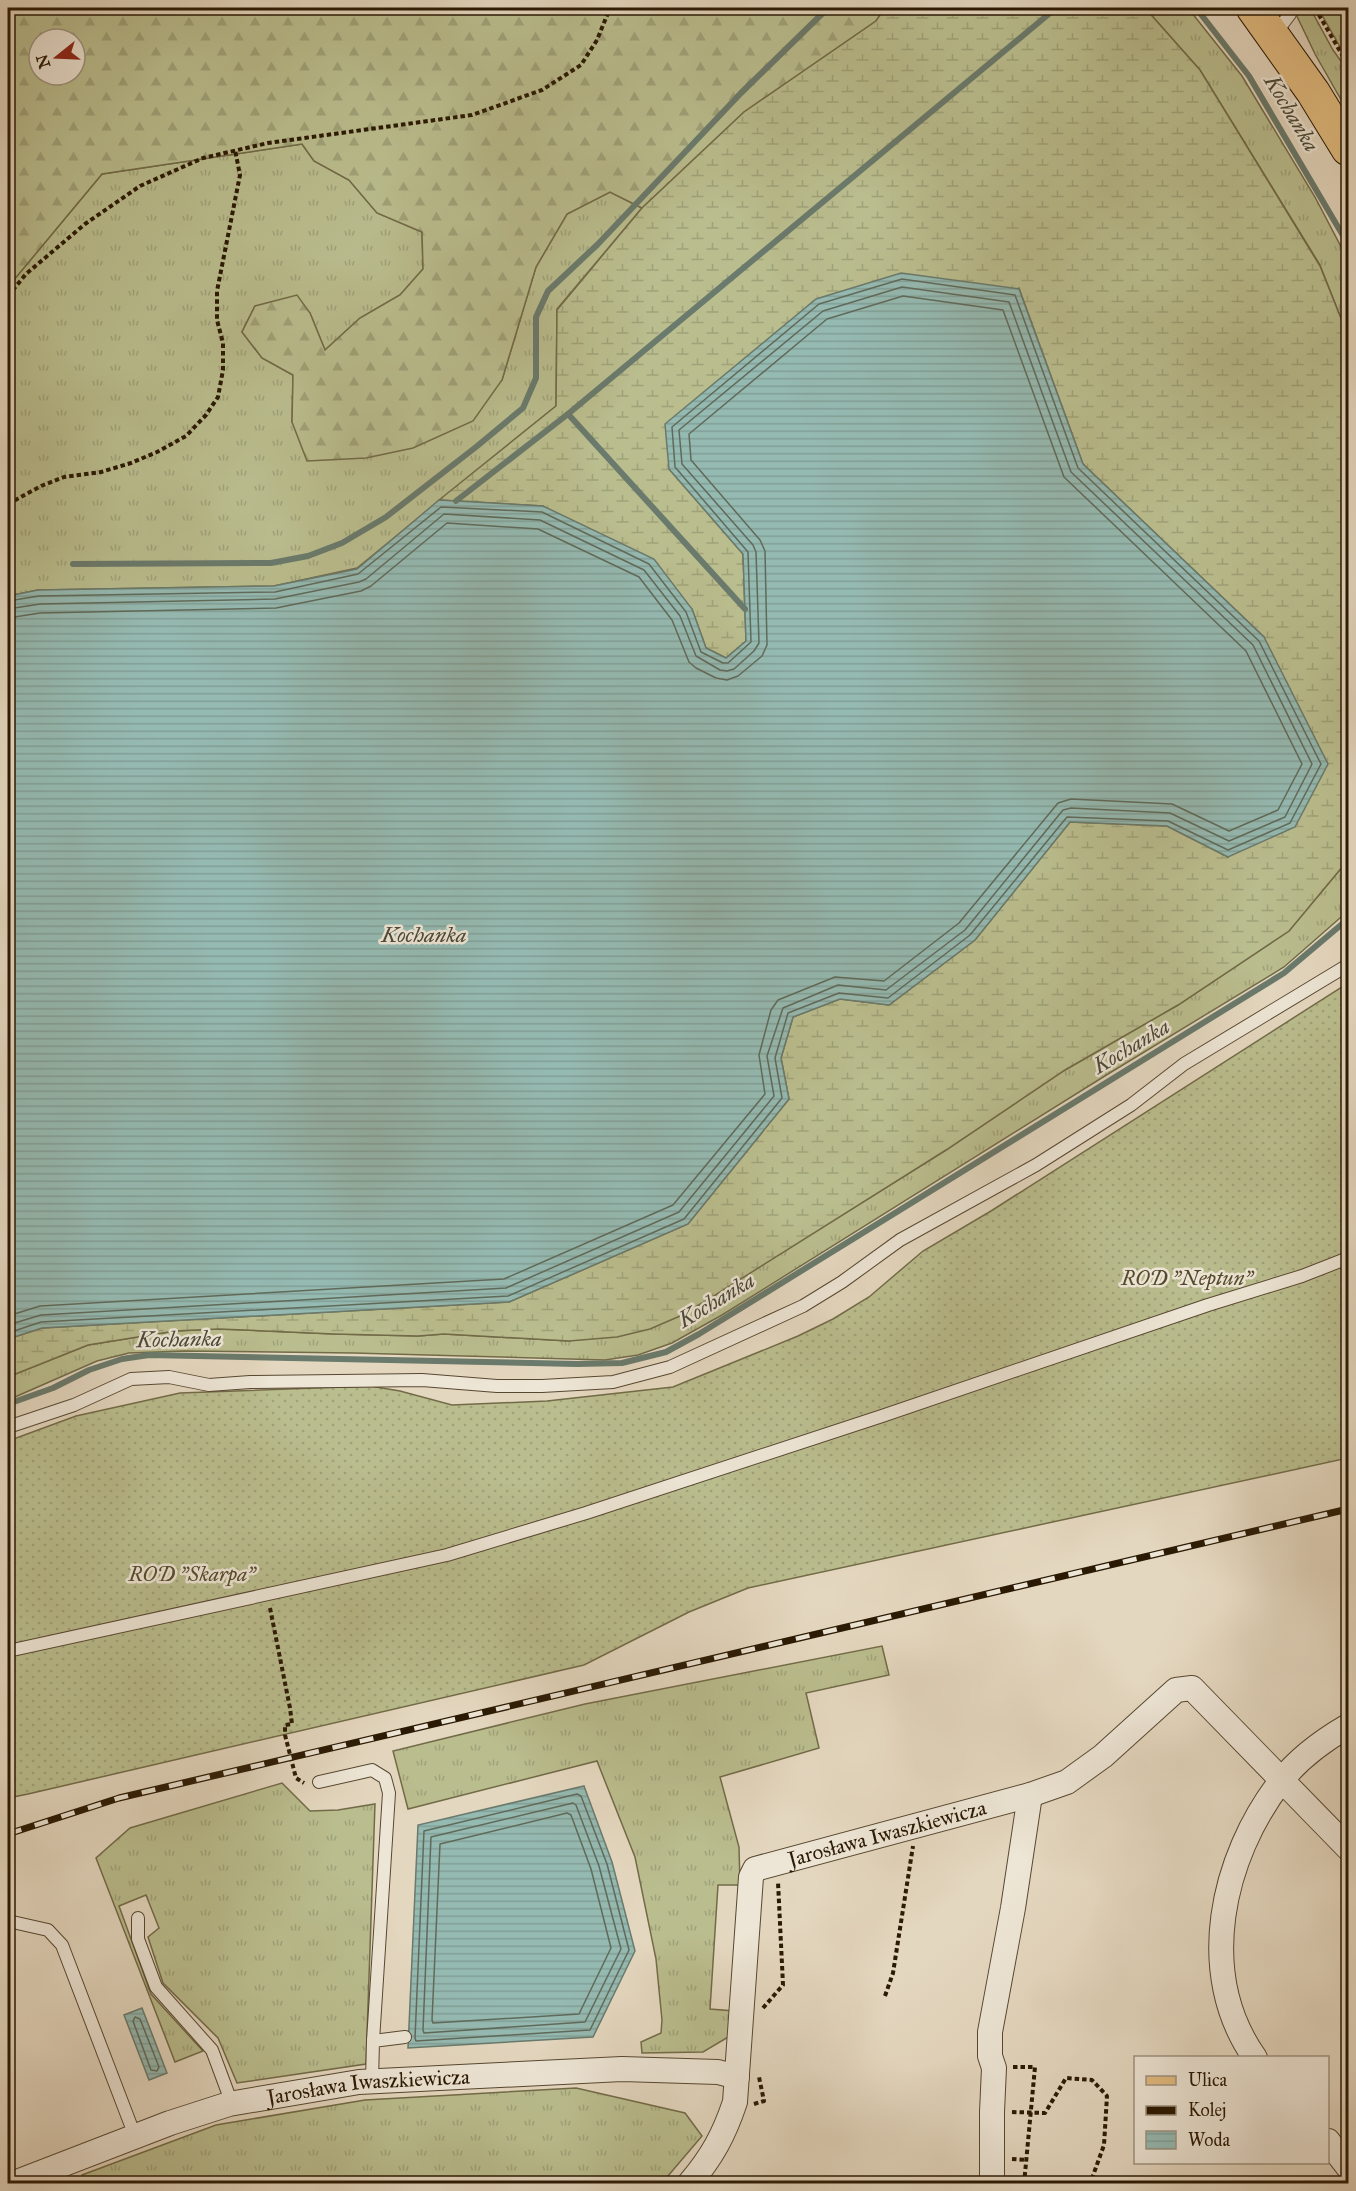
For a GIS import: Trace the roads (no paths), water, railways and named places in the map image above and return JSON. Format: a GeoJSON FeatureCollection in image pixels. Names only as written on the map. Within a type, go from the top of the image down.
{"type":"FeatureCollection","features":[{"type":"Feature","properties":{"kind":"main road"},"geometry":{"type":"LineString","coordinates":[[1253,8],[1280,22],[1313,92],[1348,149]]}},
{"type":"Feature","properties":{"kind":"street","name":"Jarosława Iwaszkiewicza"},"geometry":{"type":"LineString","coordinates":[[689,2184],[708,2162],[726,2130],[735,2102],[751,1877],[755,1869],[1029,1795],[1067,1782],[1103,1756],[1176,1690],[1192,1688],[1282,1779]]}},
{"type":"Feature","properties":{"kind":"street"},"geometry":{"type":"LineString","coordinates":[[1254,2056],[1240,2030],[1226,1987],[1222,1959],[1222,1928],[1229,1888],[1243,1845],[1254,1822],[1282,1779],[1317,1747],[1348,1726]]}},
{"type":"Feature","properties":{"kind":"street"},"geometry":{"type":"LineString","coordinates":[[1282,1779],[1348,1848]]}},
{"type":"Feature","properties":{"kind":"street"},"geometry":{"type":"LineString","coordinates":[[992,2184],[994,2068],[990,2056],[990,2032],[1013,1908],[1029,1795]]}},
{"type":"Feature","properties":{"kind":"street","name":"Jarosława Iwaszkiewicza"},"geometry":{"type":"LineString","coordinates":[[12,2184],[135,2136],[229,2104],[372,2081],[622,2069],[718,2072],[737,2077]]}},
{"type":"Feature","properties":{"kind":"street"},"geometry":{"type":"LineString","coordinates":[[1329,2142],[1348,2167]]}},
{"type":"Feature","properties":{"kind":"street"},"geometry":{"type":"LineString","coordinates":[[1334,2184],[1348,2174]]}},
{"type":"Feature","properties":{"kind":"lane"},"geometry":{"type":"LineString","coordinates":[[1344,8],[1348,15]]}},
{"type":"Feature","properties":{"kind":"lane"},"geometry":{"type":"LineString","coordinates":[[8,1427],[74,1406],[131,1379],[169,1377],[209,1385],[422,1380],[497,1386],[542,1386],[614,1382],[670,1367],[803,1306],[842,1282],[900,1240],[1036,1165],[1131,1105],[1184,1064],[1348,965]]}},
{"type":"Feature","properties":{"kind":"lane"},"geometry":{"type":"LineString","coordinates":[[8,1651],[447,1555],[498,1541],[935,1398],[1208,1305],[1302,1276],[1348,1258]]}},
{"type":"Feature","properties":{"kind":"lane"},"geometry":{"type":"LineString","coordinates":[[319,1782],[372,1770],[385,1778],[389,1793],[372,2081]]}},
{"type":"Feature","properties":{"kind":"lane"},"geometry":{"type":"LineString","coordinates":[[138,1918],[138,1939],[156,1987],[212,2050],[228,2093],[229,2104]]}},
{"type":"Feature","properties":{"kind":"lane"},"geometry":{"type":"LineString","coordinates":[[8,1921],[48,1930],[62,1945],[135,2136]]}},
{"type":"Feature","properties":{"kind":"lane"},"geometry":{"type":"LineString","coordinates":[[373,2041],[405,2037]]}},
{"type":"Feature","properties":{"kind":"water","name":"Kochanka"},"geometry":{"type":"Polygon","coordinates":[[[901,273],[1019,289],[1083,464],[1264,637],[1328,764],[1295,827],[1228,857],[1167,826],[1070,822],[975,940],[889,1005],[840,999],[793,1017],[781,1058],[789,1099],[688,1224],[509,1302],[42,1328],[8,1339],[8,596],[38,590],[274,586],[357,569],[439,500],[543,506],[654,559],[692,609],[706,648],[726,658],[746,641],[743,554],[669,469],[665,424],[816,299],[901,273]]]}},
{"type":"Feature","properties":{"kind":"water"},"geometry":{"type":"Polygon","coordinates":[[[584,1786],[612,1862],[635,1951],[593,2037],[408,2048],[418,1825],[584,1786]]]}},
{"type":"Feature","properties":{"kind":"water"},"geometry":{"type":"Polygon","coordinates":[[[142,2008],[167,2073],[149,2080],[124,2015],[142,2008]]]}},
{"type":"Feature","properties":{"kind":"waterway"},"geometry":{"type":"LineString","coordinates":[[73,564],[271,563],[308,556],[342,543],[386,517],[523,408],[536,378],[536,317],[548,291],[598,244],[741,93],[828,8]]}},
{"type":"Feature","properties":{"kind":"waterway"},"geometry":{"type":"LineString","coordinates":[[456,501],[568,414],[1056,8]]}},
{"type":"Feature","properties":{"kind":"waterway","name":"Kochanka"},"geometry":{"type":"LineString","coordinates":[[1196,8],[1249,76],[1348,244]]}},
{"type":"Feature","properties":{"kind":"waterway"},"geometry":{"type":"LineString","coordinates":[[568,414],[745,609]]}},
{"type":"Feature","properties":{"kind":"waterway","name":"Kochanka"},"geometry":{"type":"LineString","coordinates":[[8,1404],[53,1388],[89,1370],[122,1359],[149,1355],[577,1364],[622,1363],[666,1352],[699,1334],[1284,973],[1348,919]]}},
{"type":"Feature","properties":{"kind":"railway"},"geometry":{"type":"LineString","coordinates":[[8,1834],[119,1798],[1348,1509]]}},
{"type":"Feature","properties":{"kind":"park label","name":"ROD \"Neptun\""},"geometry":{"type":"Point","coordinates":[1187,1278]}},
{"type":"Feature","properties":{"kind":"park label","name":"ROD \"Skarpa\""},"geometry":{"type":"Point","coordinates":[192,1574]}}]}
